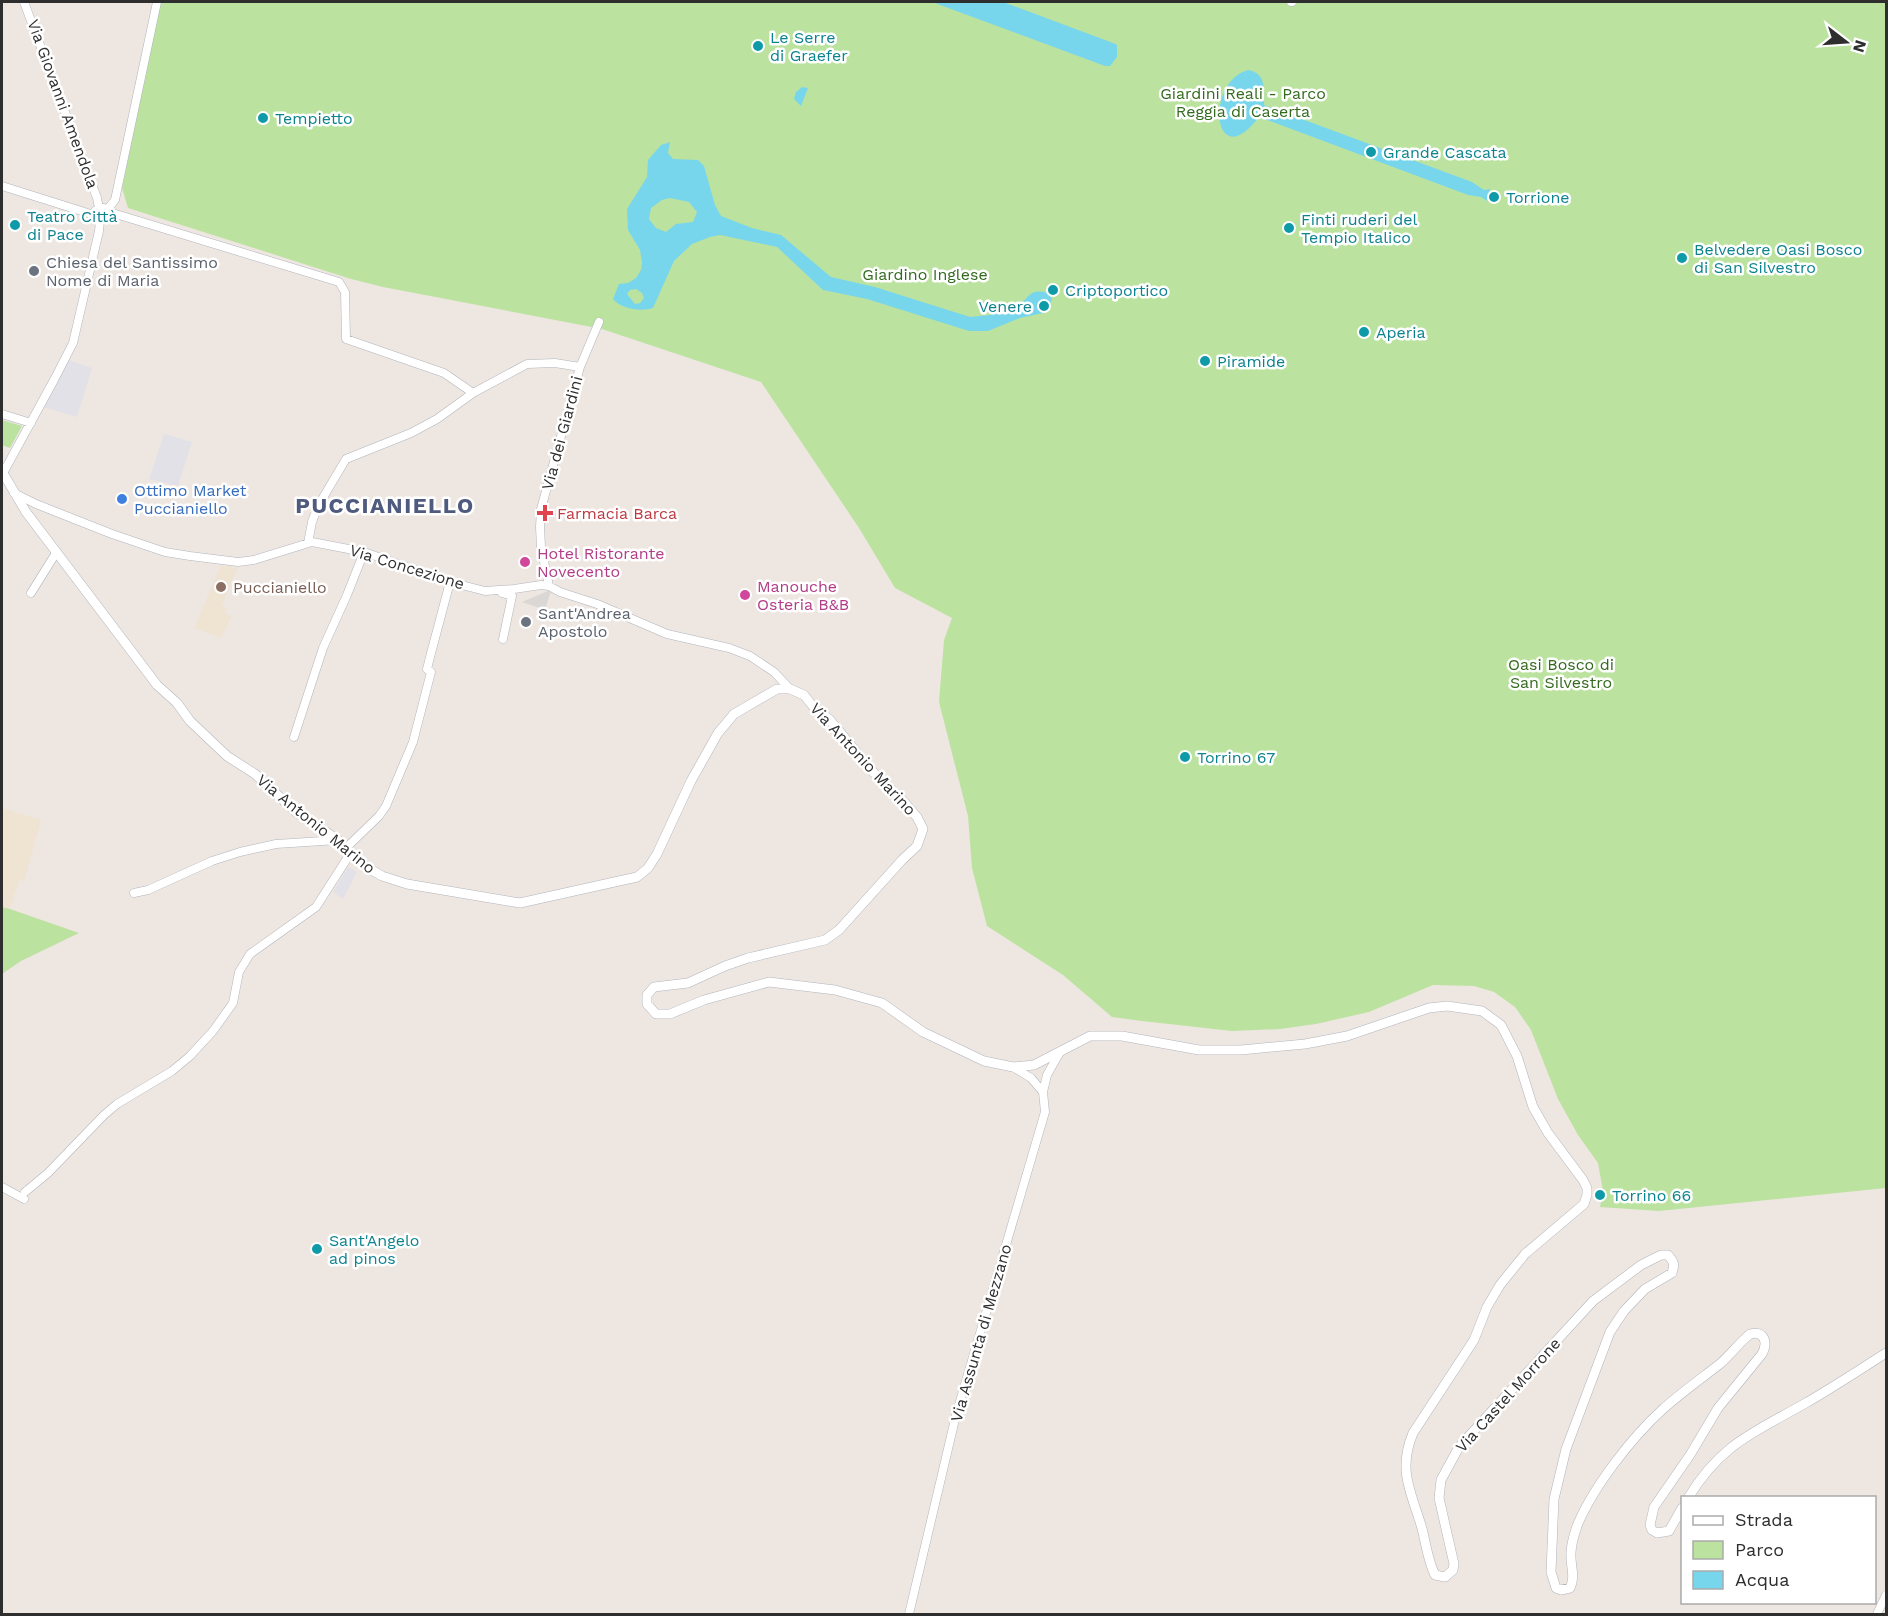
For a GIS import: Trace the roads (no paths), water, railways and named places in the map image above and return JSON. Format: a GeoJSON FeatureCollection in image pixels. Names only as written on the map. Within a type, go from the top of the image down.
{"type":"FeatureCollection","features":[{"type":"Feature","properties":{"kind":"street","name":"Via Giovanni Amendola"},"geometry":{"type":"LineString","coordinates":[[2,473],[73,343],[97,242],[100,214],[97,198],[24,2]]}},
{"type":"Feature","properties":{"kind":"street"},"geometry":{"type":"LineString","coordinates":[[100,214],[115,200],[157,2]]}},
{"type":"Feature","properties":{"kind":"street"},"geometry":{"type":"LineString","coordinates":[[2,186],[339,282],[345,292],[346,339],[444,373],[473,393]]}},
{"type":"Feature","properties":{"kind":"street"},"geometry":{"type":"LineString","coordinates":[[580,367],[599,322]]}},
{"type":"Feature","properties":{"kind":"street","name":"Via dei Giardini"},"geometry":{"type":"LineString","coordinates":[[308,543],[318,506],[346,459],[411,433],[473,393],[527,364],[555,363],[580,367],[542,509],[541,547],[549,586]]}},
{"type":"Feature","properties":{"kind":"street"},"geometry":{"type":"LineString","coordinates":[[2,414],[31,423]]}},
{"type":"Feature","properties":{"kind":"street","name":"Via Antonio Marino"},"geometry":{"type":"LineString","coordinates":[[2,473],[56,553],[73,572],[145,670],[157,685],[177,703],[190,721],[227,756],[255,774],[297,812],[338,840],[348,851],[382,876],[407,884],[520,903],[637,877],[648,868],[657,854],[691,781],[718,733],[734,714],[777,689],[790,689],[804,695],[816,710],[829,719],[874,772],[917,817],[923,829],[917,846],[839,930],[825,940],[748,958],[688,983],[654,987],[647,995],[647,1004],[656,1014],[670,1014],[704,1000],[769,982],[835,990],[882,1003],[923,1032],[984,1061],[1013,1067],[1034,1065],[1062,1049]]}},
{"type":"Feature","properties":{"kind":"street","name":"Via Concezione"},"geometry":{"type":"LineString","coordinates":[[13,492],[36,504],[112,534],[165,552],[238,562],[254,560],[308,543],[325,544],[364,552],[450,582],[495,591],[528,586],[549,586],[667,634],[729,648],[750,656],[774,672],[790,689]]}},
{"type":"Feature","properties":{"kind":"street"},"geometry":{"type":"LineString","coordinates":[[294,737],[323,648],[364,552]]}},
{"type":"Feature","properties":{"kind":"street"},"geometry":{"type":"LineString","coordinates":[[31,593],[56,553]]}},
{"type":"Feature","properties":{"kind":"street"},"geometry":{"type":"LineString","coordinates":[[2,1187],[25,1196],[111,1110],[172,1071],[190,1056],[233,1004],[239,972],[250,954],[316,907],[331,886],[348,851],[386,806],[413,742],[431,672],[427,669],[450,582]]}},
{"type":"Feature","properties":{"kind":"street"},"geometry":{"type":"LineString","coordinates":[[495,591],[513,596],[503,639]]}},
{"type":"Feature","properties":{"kind":"street"},"geometry":{"type":"LineString","coordinates":[[134,893],[148,890],[213,861],[257,848],[282,843],[338,840]]}},
{"type":"Feature","properties":{"kind":"street","name":"Via Castel Morrone"},"geometry":{"type":"LineString","coordinates":[[1062,1049],[1090,1036],[1122,1036],[1199,1050],[1272,1048],[1347,1036],[1429,1008],[1447,1006],[1482,1011],[1501,1025],[1517,1056],[1533,1107],[1548,1133],[1580,1173],[1587,1188],[1587,1195],[1579,1209],[1525,1254],[1500,1285],[1487,1307],[1474,1340],[1413,1433],[1407,1446],[1405,1474],[1411,1500],[1421,1524],[1429,1564],[1435,1575],[1445,1577],[1453,1570],[1450,1542],[1439,1498],[1441,1480],[1459,1447],[1593,1302],[1641,1265],[1661,1255],[1668,1255],[1673,1261],[1675,1265],[1672,1273],[1645,1288],[1624,1311],[1610,1332],[1566,1449],[1554,1498],[1551,1572],[1556,1588],[1565,1590],[1572,1584],[1574,1576],[1570,1555],[1572,1542],[1577,1526],[1594,1493],[1645,1427],[1750,1334],[1761,1335],[1765,1339],[1762,1354],[1718,1408],[1690,1455],[1661,1496],[1650,1518],[1652,1530],[1657,1533],[1669,1531],[1681,1511]]}},
{"type":"Feature","properties":{"kind":"street"},"geometry":{"type":"LineString","coordinates":[[1043,1092],[1047,1075],[1062,1049]]}},
{"type":"Feature","properties":{"kind":"street"},"geometry":{"type":"LineString","coordinates":[[1013,1067],[1031,1078],[1043,1092]]}},
{"type":"Feature","properties":{"kind":"street","name":"Via Assunta di Mezzano"},"geometry":{"type":"LineString","coordinates":[[909,1614],[956,1415],[1045,1112],[1043,1092]]}},
{"type":"Feature","properties":{"kind":"street"},"geometry":{"type":"LineString","coordinates":[[1689,1496],[1711,1465],[1730,1447],[1887,1353]]}},
{"type":"Feature","properties":{"kind":"street"},"geometry":{"type":"LineString","coordinates":[[1877,1614],[1887,1595]]}},
{"type":"Feature","properties":{"kind":"water"},"geometry":{"type":"Polygon","coordinates":[[[932,2],[1003,2],[1113,43],[1117,45],[1117,57],[1110,66],[1105,66],[932,2]]]}},
{"type":"Feature","properties":{"kind":"water"},"geometry":{"type":"Polygon","coordinates":[[[1248,70],[1259,75],[1263,83],[1264,105],[1472,182],[1484,190],[1490,189],[1487,201],[1259,117],[1244,133],[1232,137],[1224,132],[1220,120],[1220,106],[1225,91],[1234,78],[1248,70]]]}},
{"type":"Feature","properties":{"kind":"water"},"geometry":{"type":"Polygon","coordinates":[[[802,87],[808,88],[801,106],[794,99],[796,92],[802,87]]]}},
{"type":"Feature","properties":{"kind":"water"},"geometry":{"type":"Polygon","coordinates":[[[670,142],[668,153],[673,159],[698,160],[704,166],[715,205],[721,216],[752,228],[781,235],[831,277],[875,287],[970,317],[990,315],[1038,292],[1048,293],[1052,299],[1048,309],[1043,313],[1020,318],[988,331],[969,331],[867,299],[823,290],[777,247],[720,235],[692,244],[674,261],[653,308],[637,310],[621,305],[613,299],[619,284],[628,283],[636,278],[642,263],[640,250],[628,230],[627,209],[647,177],[648,160],[661,145],[670,142]],[[670,198],[662,200],[651,208],[649,219],[656,228],[666,232],[676,224],[693,222],[697,212],[689,202],[670,198]],[[636,289],[630,290],[627,294],[635,304],[640,303],[644,298],[642,293],[636,289]]]}},
{"type":"Feature","properties":{"kind":"place","name":"Le Serre di Graefer"},"geometry":{"type":"Point","coordinates":[758,46]}},
{"type":"Feature","properties":{"kind":"place","name":"Tempietto"},"geometry":{"type":"Point","coordinates":[263,118]}},
{"type":"Feature","properties":{"kind":"place","name":"Grande Cascata"},"geometry":{"type":"Point","coordinates":[1371,152]}},
{"type":"Feature","properties":{"kind":"place","name":"Torrione"},"geometry":{"type":"Point","coordinates":[1494,197]}},
{"type":"Feature","properties":{"kind":"place","name":"Teatro Città di Pace"},"geometry":{"type":"Point","coordinates":[15,225]}},
{"type":"Feature","properties":{"kind":"place","name":"Finti ruderi del Tempio Italico"},"geometry":{"type":"Point","coordinates":[1289,228]}},
{"type":"Feature","properties":{"kind":"place","name":"Belvedere Oasi Bosco di San Silvestro"},"geometry":{"type":"Point","coordinates":[1682,258]}},
{"type":"Feature","properties":{"kind":"place","name":"Chiesa del Santissimo Nome di Maria"},"geometry":{"type":"Point","coordinates":[34,271]}},
{"type":"Feature","properties":{"kind":"place","name":"Criptoportico"},"geometry":{"type":"Point","coordinates":[1053,290]}},
{"type":"Feature","properties":{"kind":"place","name":"Venere"},"geometry":{"type":"Point","coordinates":[1044,306]}},
{"type":"Feature","properties":{"kind":"place","name":"Aperia"},"geometry":{"type":"Point","coordinates":[1364,332]}},
{"type":"Feature","properties":{"kind":"place","name":"Piramide"},"geometry":{"type":"Point","coordinates":[1205,361]}},
{"type":"Feature","properties":{"kind":"place","name":"Ottimo Market Puccianiello"},"geometry":{"type":"Point","coordinates":[122,499]}},
{"type":"Feature","properties":{"kind":"place","name":"Farmacia Barca"},"geometry":{"type":"Point","coordinates":[545,513]}},
{"type":"Feature","properties":{"kind":"place","name":"Hotel Ristorante Novecento"},"geometry":{"type":"Point","coordinates":[525,562]}},
{"type":"Feature","properties":{"kind":"place","name":"Puccianiello"},"geometry":{"type":"Point","coordinates":[221,587]}},
{"type":"Feature","properties":{"kind":"place","name":"Manouche Osteria B&B"},"geometry":{"type":"Point","coordinates":[745,595]}},
{"type":"Feature","properties":{"kind":"place","name":"Sant'Andrea Apostolo"},"geometry":{"type":"Point","coordinates":[526,622]}},
{"type":"Feature","properties":{"kind":"place","name":"Torrino 67"},"geometry":{"type":"Point","coordinates":[1185,757]}},
{"type":"Feature","properties":{"kind":"place","name":"Torrino 66"},"geometry":{"type":"Point","coordinates":[1600,1195]}},
{"type":"Feature","properties":{"kind":"place","name":"Sant'Angelo ad pinos"},"geometry":{"type":"Point","coordinates":[317,1249]}},
{"type":"Feature","properties":{"kind":"district","name":"PUCCIANIELLO"},"geometry":{"type":"Point","coordinates":[385,505]}},
{"type":"Feature","properties":{"kind":"park label","name":"Giardini Reali - Parco Reggia di Caserta"},"geometry":{"type":"Point","coordinates":[1243,102]}},
{"type":"Feature","properties":{"kind":"park label","name":"Giardino Inglese"},"geometry":{"type":"Point","coordinates":[925,274]}},
{"type":"Feature","properties":{"kind":"park label","name":"Oasi Bosco di San Silvestro"},"geometry":{"type":"Point","coordinates":[1561,673]}}]}
